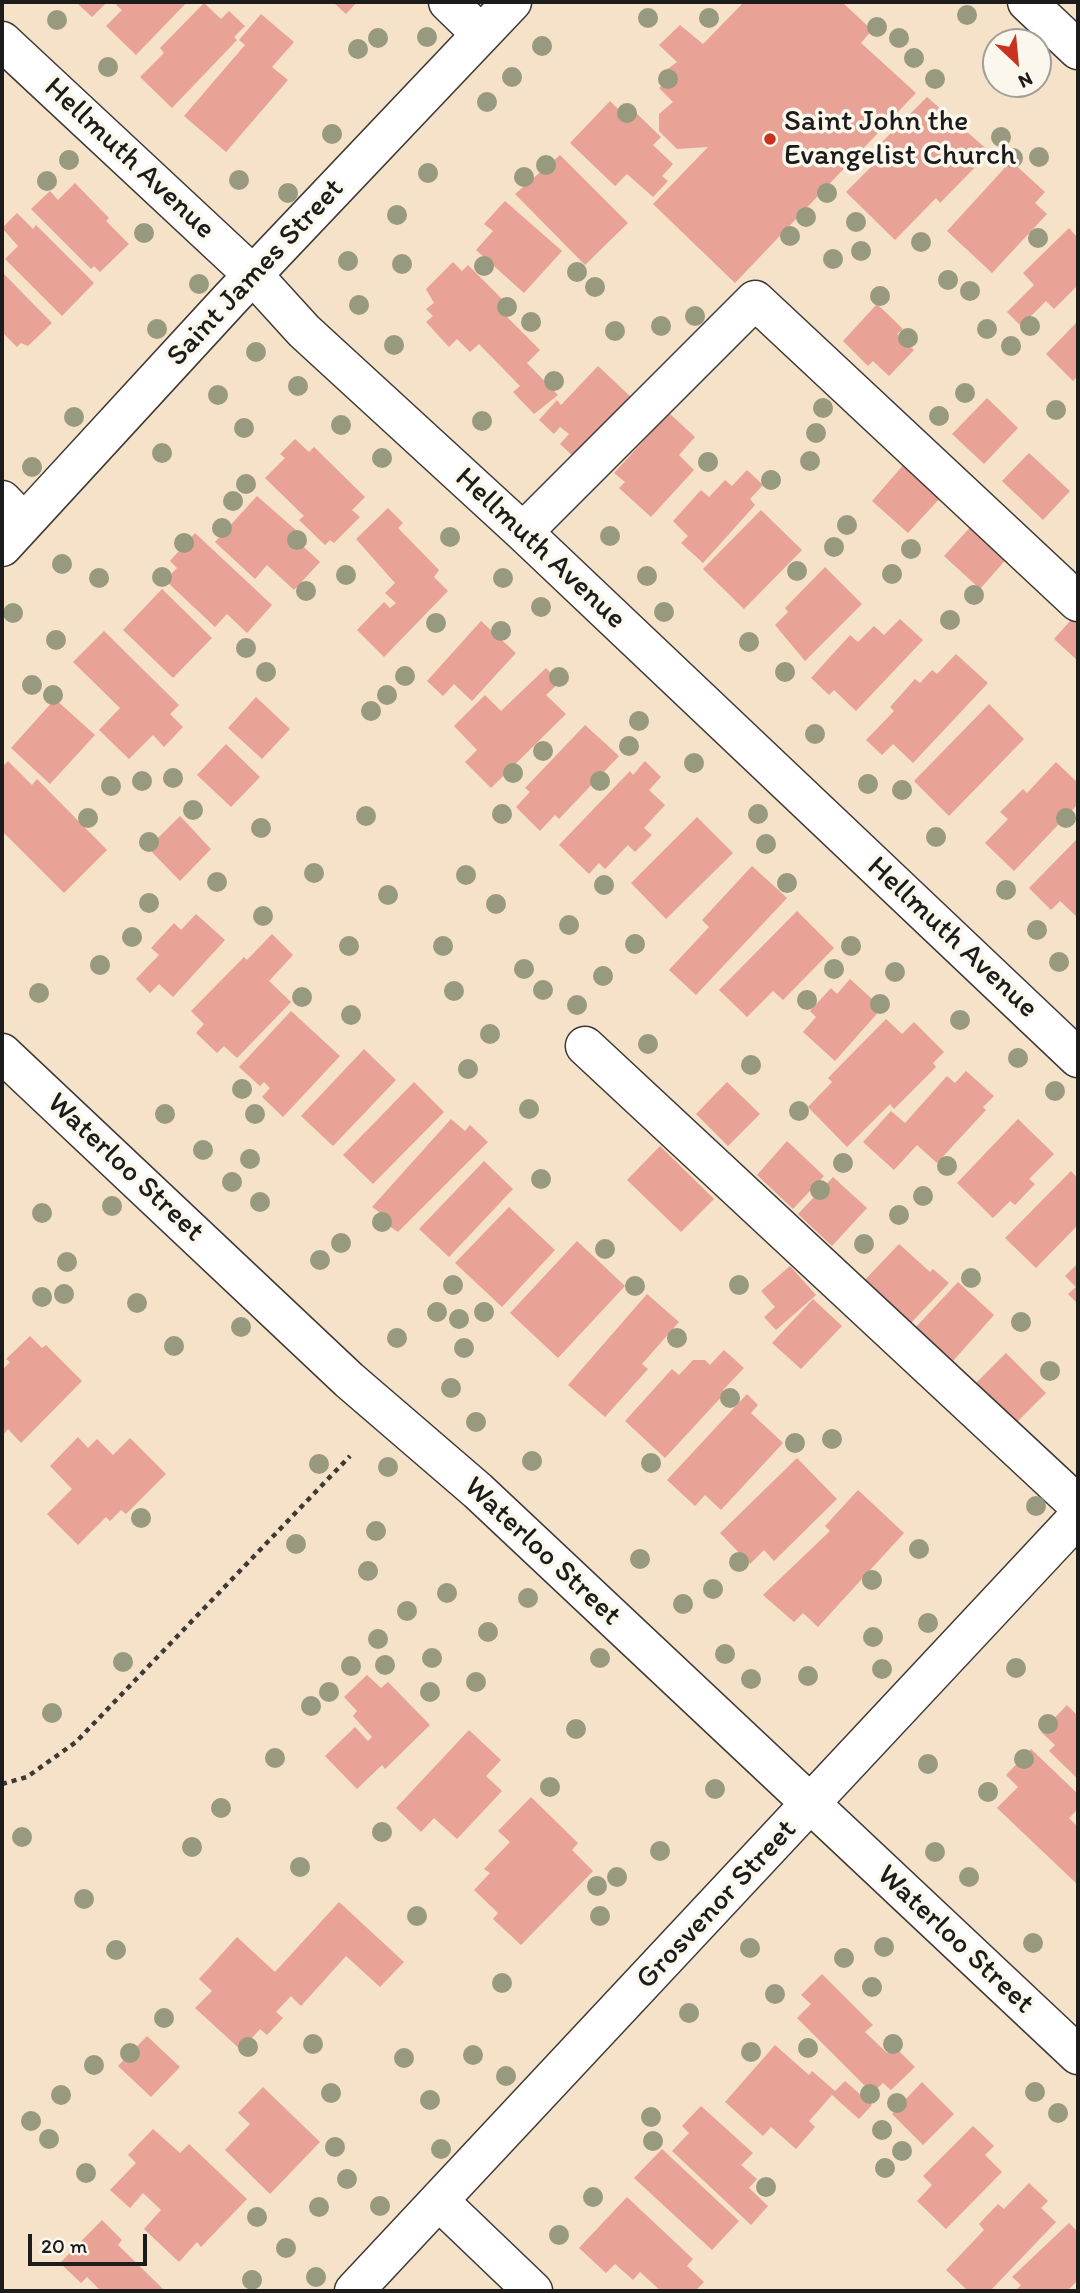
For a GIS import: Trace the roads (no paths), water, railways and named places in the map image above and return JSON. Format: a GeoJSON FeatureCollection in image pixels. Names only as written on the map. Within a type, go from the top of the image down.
{"type":"FeatureCollection","features":[{"type":"Feature","properties":{"kind":"street"},"geometry":{"type":"LineString","coordinates":[[448,2],[481,34]]}},
{"type":"Feature","properties":{"kind":"street","name":"Saint James Street"},"geometry":{"type":"LineString","coordinates":[[9,524],[253,275],[512,2]]}},
{"type":"Feature","properties":{"kind":"street"},"geometry":{"type":"LineString","coordinates":[[1027,2],[1078,50]]}},
{"type":"Feature","properties":{"kind":"street","name":"Hellmuth Avenue"},"geometry":{"type":"LineString","coordinates":[[2,41],[253,275],[304,331],[523,532],[1078,1058]]}},
{"type":"Feature","properties":{"kind":"street"},"geometry":{"type":"LineString","coordinates":[[523,532],[755,300],[1078,602]]}},
{"type":"Feature","properties":{"kind":"street"},"geometry":{"type":"LineString","coordinates":[[585,1046],[1078,1505]]}},
{"type":"Feature","properties":{"kind":"street","name":"Waterloo Street"},"geometry":{"type":"LineString","coordinates":[[2,1053],[349,1380],[478,1491],[1078,2055]]}},
{"type":"Feature","properties":{"kind":"street","name":"Grosvenor Street"},"geometry":{"type":"LineString","coordinates":[[354,2291],[812,1805],[1078,1517]]}},
{"type":"Feature","properties":{"kind":"street"},"geometry":{"type":"LineString","coordinates":[[439,2201],[533,2291]]}},
{"type":"Feature","properties":{"kind":"place","name":"Saint John the Evangelist Church"},"geometry":{"type":"Point","coordinates":[770,139]}}]}
